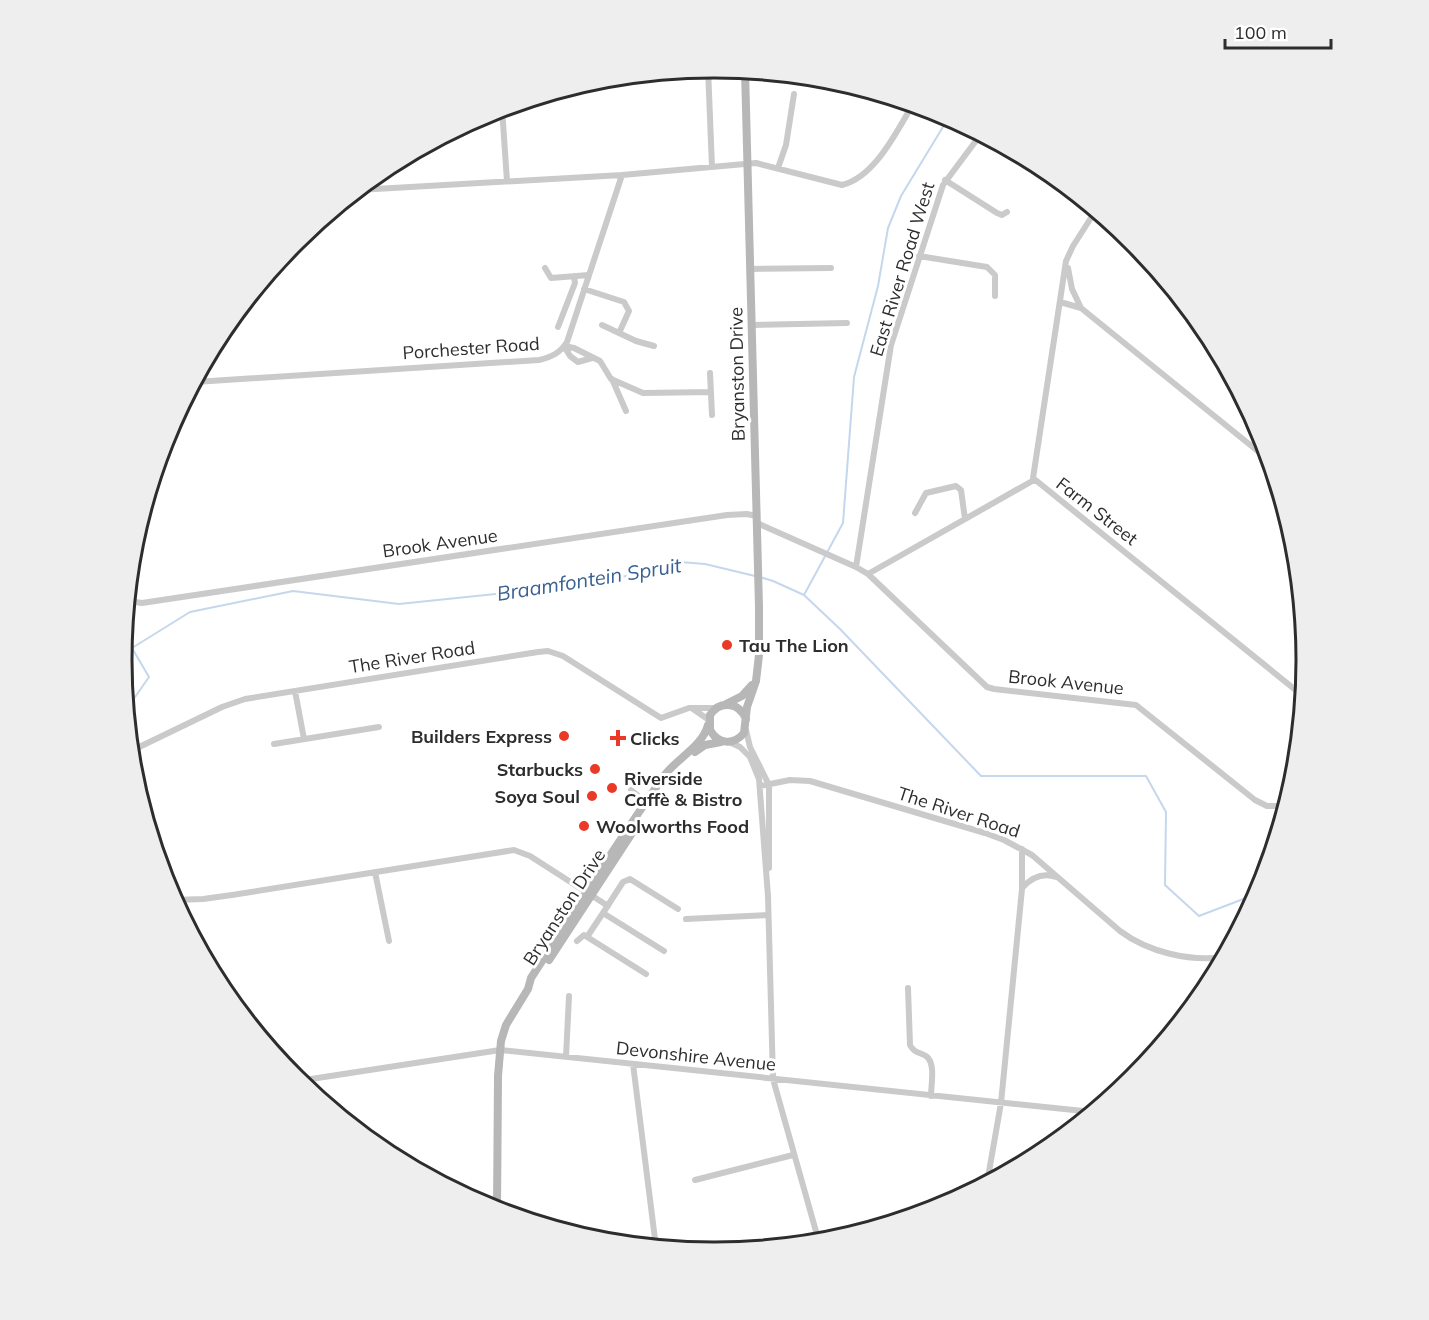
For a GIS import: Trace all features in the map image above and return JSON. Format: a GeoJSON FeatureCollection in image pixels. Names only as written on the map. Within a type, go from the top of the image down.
{"type":"FeatureCollection","features":[{"type":"Feature","properties":{"kind":"main road","name":"Bryanston Drive"},"geometry":{"type":"LineString","coordinates":[[745,79],[759,607],[759,655],[746,723]]}},
{"type":"Feature","properties":{"kind":"main road"},"geometry":{"type":"LineString","coordinates":[[720,706],[729,704],[740,709],[746,723],[740,738],[725,742],[712,735],[708,722],[720,706],[742,696],[756,677]]}},
{"type":"Feature","properties":{"kind":"main road","name":"Bryanston Drive"},"geometry":{"type":"LineString","coordinates":[[589,893],[646,802],[672,766],[702,738],[708,722]]}},
{"type":"Feature","properties":{"kind":"main road","name":"Bryanston Drive"},"geometry":{"type":"LineString","coordinates":[[497,1200],[500,1050],[506,1025],[528,989],[531,978],[672,773],[701,747],[725,742]]}},
{"type":"Feature","properties":{"kind":"street"},"geometry":{"type":"LineString","coordinates":[[708,78],[712,167]]}},
{"type":"Feature","properties":{"kind":"street"},"geometry":{"type":"LineString","coordinates":[[778,168],[786,145],[794,94]]}},
{"type":"Feature","properties":{"kind":"street"},"geometry":{"type":"LineString","coordinates":[[373,189],[622,175],[748,163],[778,168],[840,184],[856,180],[875,163],[908,111]]}},
{"type":"Feature","properties":{"kind":"street"},"geometry":{"type":"LineString","coordinates":[[503,118],[507,181]]}},
{"type":"Feature","properties":{"kind":"street","name":"East River Road West"},"geometry":{"type":"LineString","coordinates":[[856,567],[889,355],[945,180],[976,140]]}},
{"type":"Feature","properties":{"kind":"street","name":"Porchester Road"},"geometry":{"type":"LineString","coordinates":[[204,381],[539,360],[558,353],[564,346],[622,175]]}},
{"type":"Feature","properties":{"kind":"street"},"geometry":{"type":"LineString","coordinates":[[945,180],[997,213],[1008,212]]}},
{"type":"Feature","properties":{"kind":"street","name":"Farm Street"},"geometry":{"type":"LineString","coordinates":[[1092,217],[1072,246],[1066,261],[1034,480],[1295,689]]}},
{"type":"Feature","properties":{"kind":"street"},"geometry":{"type":"LineString","coordinates":[[919,256],[987,267],[995,275],[995,296]]}},
{"type":"Feature","properties":{"kind":"street"},"geometry":{"type":"LineString","coordinates":[[1066,261],[1071,287],[1081,308]]}},
{"type":"Feature","properties":{"kind":"street"},"geometry":{"type":"LineString","coordinates":[[545,268],[550,278],[589,274]]}},
{"type":"Feature","properties":{"kind":"street"},"geometry":{"type":"LineString","coordinates":[[751,269],[831,268]]}},
{"type":"Feature","properties":{"kind":"street"},"geometry":{"type":"LineString","coordinates":[[558,327],[575,283],[574,276]]}},
{"type":"Feature","properties":{"kind":"street"},"geometry":{"type":"LineString","coordinates":[[584,289],[627,305],[629,311],[619,333]]}},
{"type":"Feature","properties":{"kind":"street"},"geometry":{"type":"LineString","coordinates":[[1060,302],[1081,308],[1257,451]]}},
{"type":"Feature","properties":{"kind":"street"},"geometry":{"type":"LineString","coordinates":[[752,325],[847,323]]}},
{"type":"Feature","properties":{"kind":"street"},"geometry":{"type":"LineString","coordinates":[[602,325],[636,341],[654,346]]}},
{"type":"Feature","properties":{"kind":"street"},"geometry":{"type":"LineString","coordinates":[[564,346],[570,356],[578,362],[592,358]]}},
{"type":"Feature","properties":{"kind":"street"},"geometry":{"type":"LineString","coordinates":[[564,346],[574,348],[600,361],[626,411]]}},
{"type":"Feature","properties":{"kind":"street"},"geometry":{"type":"LineString","coordinates":[[710,373],[712,415]]}},
{"type":"Feature","properties":{"kind":"street"},"geometry":{"type":"LineString","coordinates":[[611,379],[646,394],[711,392]]}},
{"type":"Feature","properties":{"kind":"street"},"geometry":{"type":"LineString","coordinates":[[868,574],[1034,480]]}},
{"type":"Feature","properties":{"kind":"street"},"geometry":{"type":"LineString","coordinates":[[915,513],[926,494],[956,486],[961,490],[965,519]]}},
{"type":"Feature","properties":{"kind":"street","name":"Brook Avenue"},"geometry":{"type":"LineString","coordinates":[[136,602],[142,603],[742,514],[757,519],[868,574],[987,687],[1136,705],[1255,800],[1267,806],[1278,806]]}},
{"type":"Feature","properties":{"kind":"street","name":"The River Road"},"geometry":{"type":"LineString","coordinates":[[139,747],[234,702],[548,651],[564,656],[661,718],[689,708],[720,706]]}},
{"type":"Feature","properties":{"kind":"street"},"geometry":{"type":"LineString","coordinates":[[295,691],[304,739]]}},
{"type":"Feature","properties":{"kind":"street"},"geometry":{"type":"LineString","coordinates":[[689,708],[698,711],[708,722]]}},
{"type":"Feature","properties":{"kind":"street"},"geometry":{"type":"LineString","coordinates":[[746,723],[750,747],[769,784],[770,827],[767,883]]}},
{"type":"Feature","properties":{"kind":"street"},"geometry":{"type":"LineString","coordinates":[[274,744],[379,727]]}},
{"type":"Feature","properties":{"kind":"street"},"geometry":{"type":"LineString","coordinates":[[725,742],[740,747],[750,757],[757,771],[760,786],[767,883],[773,1079],[816,1233]]}},
{"type":"Feature","properties":{"kind":"street","name":"The River Road"},"geometry":{"type":"LineString","coordinates":[[760,786],[790,780],[810,781],[985,833],[1022,849],[1062,879],[1114,926],[1131,938],[1153,948],[1191,958],[1215,957]]}},
{"type":"Feature","properties":{"kind":"street"},"geometry":{"type":"LineString","coordinates":[[631,790],[646,802]]}},
{"type":"Feature","properties":{"kind":"street"},"geometry":{"type":"LineString","coordinates":[[989,1173],[1001,1103],[1022,889],[1022,849]]}},
{"type":"Feature","properties":{"kind":"street"},"geometry":{"type":"LineString","coordinates":[[185,899],[216,897],[514,850],[530,856],[608,906]]}},
{"type":"Feature","properties":{"kind":"street"},"geometry":{"type":"LineString","coordinates":[[375,872],[388,941]]}},
{"type":"Feature","properties":{"kind":"street"},"geometry":{"type":"LineString","coordinates":[[1022,889],[1031,880],[1040,876],[1051,875],[1062,879]]}},
{"type":"Feature","properties":{"kind":"street"},"geometry":{"type":"LineString","coordinates":[[586,937],[623,882],[630,879],[678,909]]}},
{"type":"Feature","properties":{"kind":"street"},"geometry":{"type":"LineString","coordinates":[[603,913],[664,951]]}},
{"type":"Feature","properties":{"kind":"street"},"geometry":{"type":"LineString","coordinates":[[686,919],[768,915]]}},
{"type":"Feature","properties":{"kind":"street"},"geometry":{"type":"LineString","coordinates":[[577,941],[582,935],[646,974]]}},
{"type":"Feature","properties":{"kind":"street"},"geometry":{"type":"LineString","coordinates":[[908,988],[910,1045],[915,1052],[926,1056],[932,1063],[931,1096]]}},
{"type":"Feature","properties":{"kind":"street"},"geometry":{"type":"LineString","coordinates":[[566,1057],[569,996]]}},
{"type":"Feature","properties":{"kind":"street","name":"Devonshire Avenue"},"geometry":{"type":"LineString","coordinates":[[312,1080],[500,1050],[1082,1111]]}},
{"type":"Feature","properties":{"kind":"street"},"geometry":{"type":"LineString","coordinates":[[633,1064],[656,1239]]}},
{"type":"Feature","properties":{"kind":"street"},"geometry":{"type":"LineString","coordinates":[[695,1180],[793,1155]]}},
{"type":"Feature","properties":{"kind":"waterway"},"geometry":{"type":"LineString","coordinates":[[804,595],[843,523],[854,377],[878,286],[888,228],[901,196],[944,125]]}},
{"type":"Feature","properties":{"kind":"waterway","name":"Braamfontein Spruit"},"geometry":{"type":"LineString","coordinates":[[133,648],[190,612],[293,591],[399,604],[534,590],[586,578],[622,577],[680,562],[705,564],[755,576]]}},
{"type":"Feature","properties":{"kind":"waterway","name":"Braamfontein Spruit"},"geometry":{"type":"LineString","coordinates":[[760,577],[804,595],[840,629],[981,776],[1146,776],[1166,812],[1165,885],[1199,916],[1245,898]]}},
{"type":"Feature","properties":{"kind":"waterway","name":"Braamfontein Spruit"},"geometry":{"type":"LineString","coordinates":[[133,649],[149,677],[134,699]]}},
{"type":"Feature","properties":{"kind":"place","name":"Tau The Lion"},"geometry":{"type":"Point","coordinates":[727,645]}},
{"type":"Feature","properties":{"kind":"place","name":"Builders Express"},"geometry":{"type":"Point","coordinates":[564,736]}},
{"type":"Feature","properties":{"kind":"place","name":"Clicks"},"geometry":{"type":"Point","coordinates":[618,738]}},
{"type":"Feature","properties":{"kind":"place","name":"Starbucks"},"geometry":{"type":"Point","coordinates":[595,769]}},
{"type":"Feature","properties":{"kind":"place","name":"Riverside Caffè & Bistro"},"geometry":{"type":"Point","coordinates":[612,788]}},
{"type":"Feature","properties":{"kind":"place","name":"Soya Soul"},"geometry":{"type":"Point","coordinates":[592,796]}},
{"type":"Feature","properties":{"kind":"place","name":"Woolworths Food"},"geometry":{"type":"Point","coordinates":[584,826]}}]}
